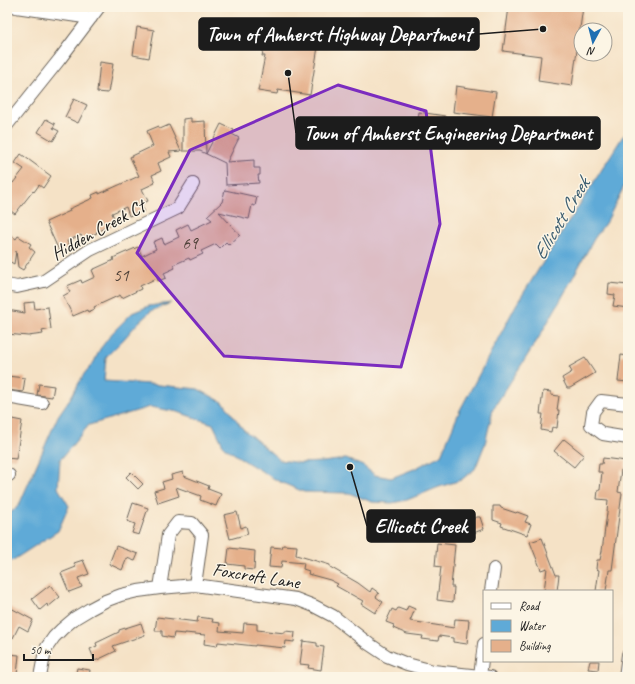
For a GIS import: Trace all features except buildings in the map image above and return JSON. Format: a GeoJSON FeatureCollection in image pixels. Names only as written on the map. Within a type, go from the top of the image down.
{"type":"FeatureCollection","features":[{"type":"Feature","properties":{"kind":"street"},"geometry":{"type":"LineString","coordinates":[[16,7],[91,18]]}},
{"type":"Feature","properties":{"kind":"street"},"geometry":{"type":"LineString","coordinates":[[7,125],[99,7]]}},
{"type":"Feature","properties":{"kind":"street","name":"Hidden Creek Ct"},"geometry":{"type":"LineString","coordinates":[[7,285],[17,287],[44,281],[90,250],[178,208],[193,184]]}},
{"type":"Feature","properties":{"kind":"street"},"geometry":{"type":"LineString","coordinates":[[7,398],[42,403]]}},
{"type":"Feature","properties":{"kind":"street"},"geometry":{"type":"LineString","coordinates":[[628,404],[601,401],[592,412],[591,425],[603,434],[628,438]]}},
{"type":"Feature","properties":{"kind":"street"},"geometry":{"type":"LineString","coordinates":[[160,588],[168,535],[178,522],[192,523],[202,535],[196,585]]}},
{"type":"Feature","properties":{"kind":"street"},"geometry":{"type":"LineString","coordinates":[[491,590],[494,568]]}},
{"type":"Feature","properties":{"kind":"street","name":"Foxcroft Lane"},"geometry":{"type":"LineString","coordinates":[[40,677],[42,661],[47,647],[54,637],[75,618],[100,604],[121,595],[160,588],[196,585],[296,599],[333,616],[387,656],[406,664],[432,671],[485,676]]}},
{"type":"Feature","properties":{"kind":"street"},"geometry":{"type":"LineString","coordinates":[[625,677],[628,654]]}},
{"type":"Feature","properties":{"kind":"street"},"geometry":{"type":"LineString","coordinates":[[485,662],[485,676]]}},
{"type":"Feature","properties":{"kind":"highlighted area"},"geometry":{"type":"Polygon","coordinates":[[[338,85],[426,111],[440,224],[401,367],[224,356],[137,253],[190,150],[338,85]]]}},
{"type":"Feature","properties":{"kind":"water"},"geometry":{"type":"Polygon","coordinates":[[[628,132],[628,178],[608,219],[594,239],[538,339],[493,409],[485,444],[475,469],[461,480],[407,500],[392,503],[372,502],[349,493],[304,492],[278,481],[224,447],[213,424],[178,412],[150,407],[89,425],[60,460],[58,488],[69,506],[58,531],[7,564],[7,516],[19,505],[58,416],[84,374],[94,362],[100,349],[113,332],[132,313],[149,306],[171,303],[151,311],[106,357],[104,381],[198,389],[224,403],[243,429],[280,460],[300,463],[346,459],[363,466],[375,475],[391,478],[414,469],[441,455],[460,410],[516,305],[623,136],[628,132]]]}},
{"type":"Feature","properties":{"kind":"place","name":"Town of Amherst Highway Department"},"geometry":{"type":"Point","coordinates":[543,29]}},
{"type":"Feature","properties":{"kind":"place","name":"Town of Amherst Engineering Department"},"geometry":{"type":"Point","coordinates":[288,73]}},
{"type":"Feature","properties":{"kind":"place","name":"Ellicott Creek"},"geometry":{"type":"Point","coordinates":[350,467]}}]}
